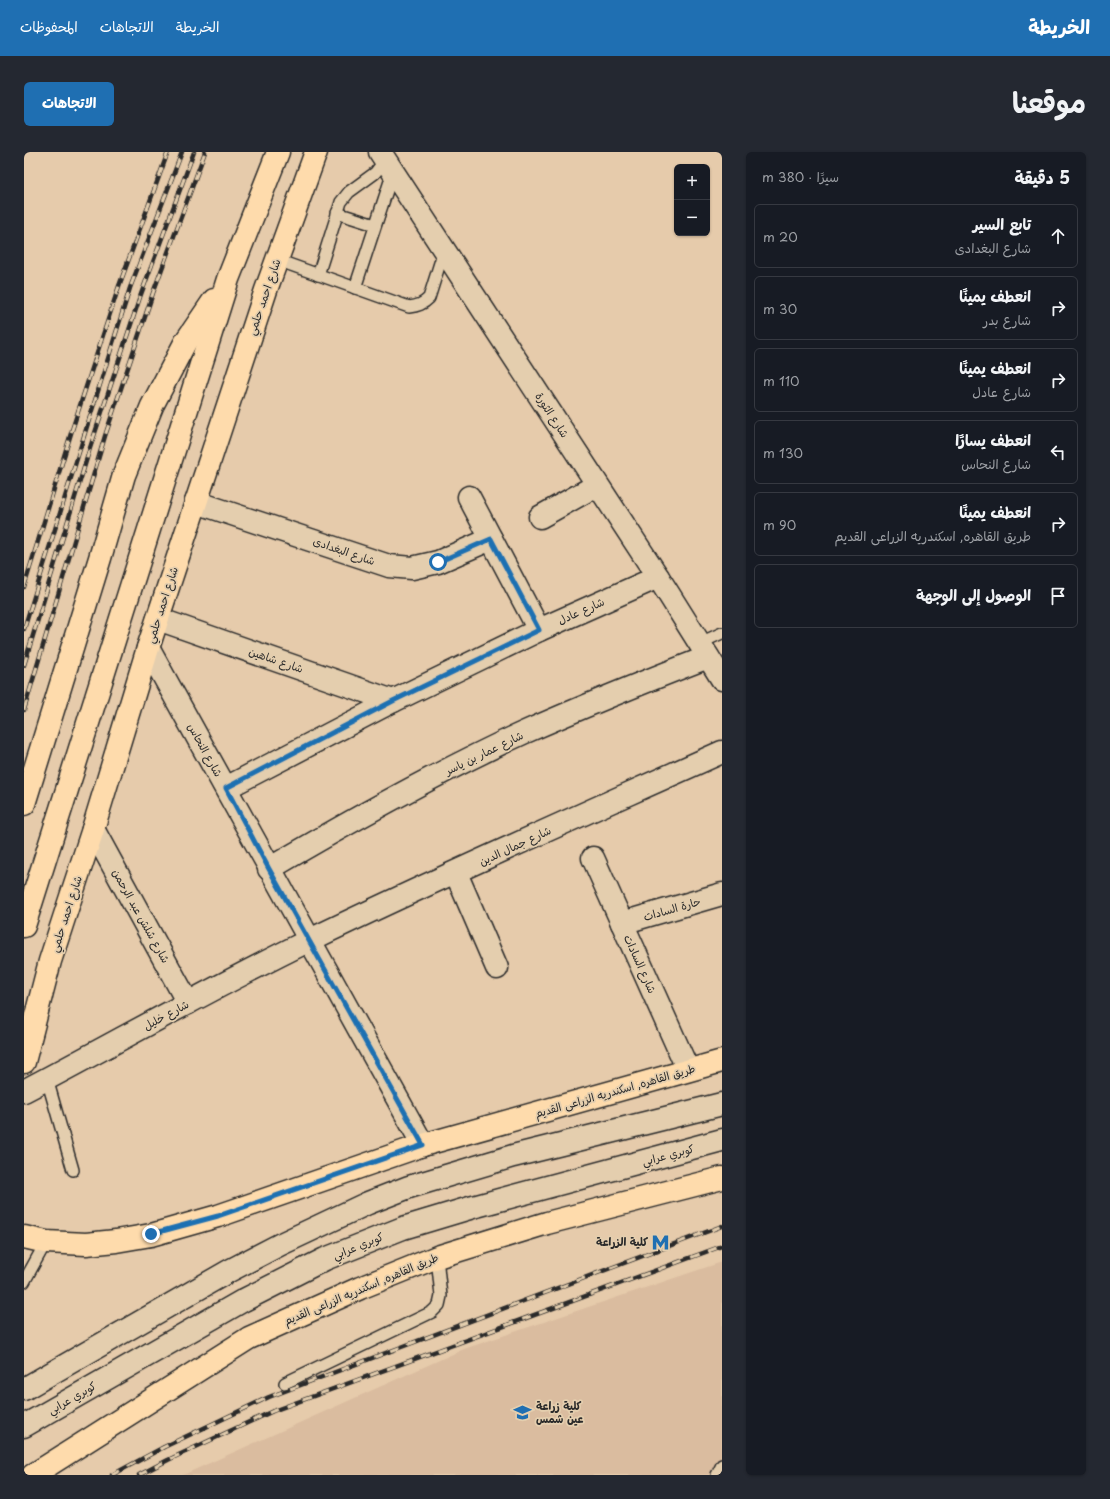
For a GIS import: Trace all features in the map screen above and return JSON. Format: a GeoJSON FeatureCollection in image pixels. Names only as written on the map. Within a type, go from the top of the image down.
{"type":"FeatureCollection","features":[{"type":"Feature","properties":{"kind":"main road"},"geometry":{"type":"LineString","coordinates":[[24,926],[228,279],[278,152]]}},
{"type":"Feature","properties":{"kind":"main road","name":"شارع احمد حلمي"},"geometry":{"type":"LineString","coordinates":[[24,1062],[50,961],[93,829],[148,648],[263,298],[316,152]]}},
{"type":"Feature","properties":{"kind":"main road"},"geometry":{"type":"LineString","coordinates":[[24,804],[124,475],[152,406],[186,341],[228,279]]}},
{"type":"Feature","properties":{"kind":"main road","name":"طريق القاهره, اسكندريه الزراعى القديم"},"geometry":{"type":"LineString","coordinates":[[24,1237],[46,1242],[86,1244],[116,1241],[158,1233],[225,1214],[423,1145],[722,1061]]}},
{"type":"Feature","properties":{"kind":"main road","name":"طريق القاهره, اسكندريه الزراعى القديم"},"geometry":{"type":"LineString","coordinates":[[33,1475],[249,1338],[360,1288],[437,1257],[547,1223],[722,1178]]}},
{"type":"Feature","properties":{"kind":"street","name":"شارع الثورة"},"geometry":{"type":"LineString","coordinates":[[386,161],[658,577],[722,679]]}},
{"type":"Feature","properties":{"kind":"street"},"geometry":{"type":"LineString","coordinates":[[540,517],[597,485]]}},
{"type":"Feature","properties":{"kind":"street"},"geometry":{"type":"LineString","coordinates":[[469,496],[539,630]]}},
{"type":"Feature","properties":{"kind":"street","name":"شارع البغدادى"},"geometry":{"type":"LineString","coordinates":[[196,502],[389,566],[412,568],[438,562],[491,539]]}},
{"type":"Feature","properties":{"kind":"street","name":"شارع عادل"},"geometry":{"type":"LineString","coordinates":[[226,788],[393,701],[539,630],[658,577]]}},
{"type":"Feature","properties":{"kind":"street","name":"شارع شاهين"},"geometry":{"type":"LineString","coordinates":[[158,619],[393,701]]}},
{"type":"Feature","properties":{"kind":"street","name":"شارع النحاس"},"geometry":{"type":"LineString","coordinates":[[148,648],[423,1145]]}},
{"type":"Feature","properties":{"kind":"street","name":"شارع عمار بن ياسر"},"geometry":{"type":"LineString","coordinates":[[269,869],[352,820],[458,765],[611,695],[704,650]]}},
{"type":"Feature","properties":{"kind":"street","name":"شارع جمال الدين"},"geometry":{"type":"LineString","coordinates":[[310,940],[722,752]]}},
{"type":"Feature","properties":{"kind":"street","name":"شارع شلش عبد الرحمن"},"geometry":{"type":"LineString","coordinates":[[93,829],[188,1003]]}},
{"type":"Feature","properties":{"kind":"street","name":"شارع السادات"},"geometry":{"type":"LineString","coordinates":[[593,858],[688,1070]]}},
{"type":"Feature","properties":{"kind":"street"},"geometry":{"type":"LineString","coordinates":[[456,873],[497,968]]}},
{"type":"Feature","properties":{"kind":"street","name":"حارة السادات"},"geometry":{"type":"LineString","coordinates":[[622,923],[722,894]]}},
{"type":"Feature","properties":{"kind":"street","name":"شارع خليل"},"geometry":{"type":"LineString","coordinates":[[24,1091],[188,1003],[310,940]]}},
{"type":"Feature","properties":{"kind":"street"},"geometry":{"type":"LineString","coordinates":[[24,1389],[229,1271],[281,1244],[368,1203],[409,1187],[513,1156],[722,1104]]}},
{"type":"Feature","properties":{"kind":"street","name":"كوبري عرابي"},"geometry":{"type":"LineString","coordinates":[[24,1426],[244,1300],[325,1260],[403,1228],[473,1207],[722,1140]]}},
{"type":"Feature","properties":{"kind":"lane"},"geometry":{"type":"LineString","coordinates":[[318,275],[341,202],[349,192],[375,173],[386,161]]}},
{"type":"Feature","properties":{"kind":"lane"},"geometry":{"type":"LineString","coordinates":[[355,288],[375,225],[386,161]]}},
{"type":"Feature","properties":{"kind":"lane"},"geometry":{"type":"LineString","coordinates":[[337,214],[375,225]]}},
{"type":"Feature","properties":{"kind":"lane"},"geometry":{"type":"LineString","coordinates":[[277,260],[409,307],[424,303],[429,298],[444,250]]}},
{"type":"Feature","properties":{"kind":"lane"},"geometry":{"type":"LineString","coordinates":[[704,650],[722,633]]}},
{"type":"Feature","properties":{"kind":"lane"},"geometry":{"type":"LineString","coordinates":[[46,1079],[73,1170]]}},
{"type":"Feature","properties":{"kind":"lane"},"geometry":{"type":"LineString","coordinates":[[24,1282],[46,1242]]}},
{"type":"Feature","properties":{"kind":"lane"},"geometry":{"type":"LineString","coordinates":[[285,1383],[432,1312],[439,1305],[441,1296],[437,1257]]}},
{"type":"Feature","properties":{"kind":"lane"},"geometry":{"type":"LineString","coordinates":[[717,1475],[722,1465]]}},
{"type":"Feature","properties":{"kind":"shaded area","name":"كلية زراعة عين شمس"},"geometry":{"type":"Polygon","coordinates":[[[722,1262],[722,1475],[183,1475],[464,1349],[722,1262]]]}},
{"type":"Feature","properties":{"kind":"railway"},"geometry":{"type":"LineString","coordinates":[[24,587],[72,430],[119,286],[168,152]]}},
{"type":"Feature","properties":{"kind":"railway"},"geometry":{"type":"LineString","coordinates":[[24,629],[130,288],[182,152]]}},
{"type":"Feature","properties":{"kind":"railway"},"geometry":{"type":"LineString","coordinates":[[24,665],[90,448],[140,297],[194,152]]}},
{"type":"Feature","properties":{"kind":"railway"},"geometry":{"type":"LineString","coordinates":[[24,710],[105,436],[153,293],[205,152]]}},
{"type":"Feature","properties":{"kind":"railway"},"geometry":{"type":"LineString","coordinates":[[112,1475],[164,1447],[269,1397],[722,1226]]}},
{"type":"Feature","properties":{"kind":"railway"},"geometry":{"type":"LineString","coordinates":[[139,1475],[273,1411],[722,1246]]}},
{"type":"Feature","properties":{"kind":"place","name":"كلية الزراعة"},"geometry":{"type":"Point","coordinates":[661,1242]}},
{"type":"Feature","properties":{"kind":"place","name":"كلية زراعة عين شمس"},"geometry":{"type":"Point","coordinates":[523,1412]}},
{"type":"Feature","properties":{"kind":"route"},"geometry":{"type":"LineString","coordinates":[[151,1234],[218,1216],[423,1145],[310,940],[269,869],[226,788],[393,701],[539,630],[491,539],[438,562]]}}]}
